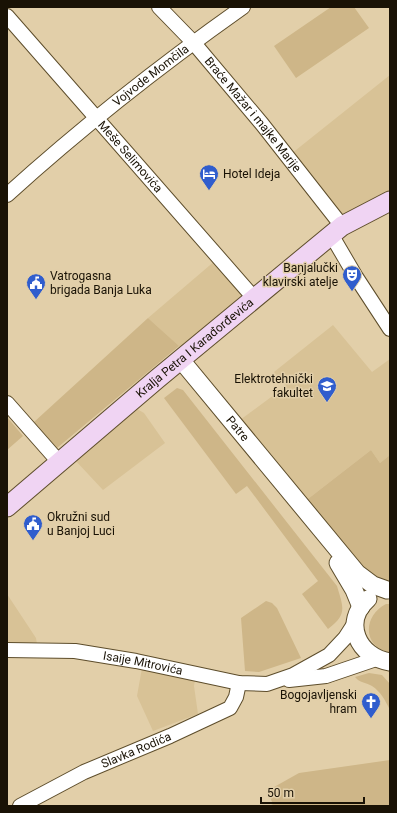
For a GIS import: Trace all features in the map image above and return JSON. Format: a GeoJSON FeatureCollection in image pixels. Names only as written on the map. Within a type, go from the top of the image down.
{"type":"FeatureCollection","features":[{"type":"Feature","properties":{"kind":"main road","name":"Kralja Petra I Karađorđevića"},"geometry":{"type":"LineString","coordinates":[[7,507],[254,298],[337,231],[390,201]]}},
{"type":"Feature","properties":{"kind":"street","name":"Braće Mažar i majke Marije"},"geometry":{"type":"LineString","coordinates":[[159,7],[193,42],[262,124],[337,231],[356,277],[390,328]]}},
{"type":"Feature","properties":{"kind":"street","name":"Vojvode Momčila"},"geometry":{"type":"LineString","coordinates":[[7,195],[97,118],[193,42],[243,7]]}},
{"type":"Feature","properties":{"kind":"street","name":"Meše Selimovića"},"geometry":{"type":"LineString","coordinates":[[7,16],[254,298]]}},
{"type":"Feature","properties":{"kind":"street","name":"Patre"},"geometry":{"type":"LineString","coordinates":[[181,360],[357,573],[373,585],[388,590]]}},
{"type":"Feature","properties":{"kind":"street"},"geometry":{"type":"LineString","coordinates":[[7,403],[59,462]]}},
{"type":"Feature","properties":{"kind":"street","name":"Patre"},"geometry":{"type":"LineString","coordinates":[[295,498],[349,580],[358,614],[356,634],[361,646],[383,660]]}},
{"type":"Feature","properties":{"kind":"street","name":"Patre"},"geometry":{"type":"LineString","coordinates":[[358,614],[370,597],[388,590]]}},
{"type":"Feature","properties":{"kind":"street","name":"Isaije Mitrovića"},"geometry":{"type":"LineString","coordinates":[[277,681],[293,675],[329,655],[345,638],[358,614]]}},
{"type":"Feature","properties":{"kind":"street","name":"Isaije Mitrovića"},"geometry":{"type":"LineString","coordinates":[[7,650],[75,651],[136,661],[239,683],[253,684],[326,676],[383,660]]}},
{"type":"Feature","properties":{"kind":"street","name":"Slavka Rodića"},"geometry":{"type":"LineString","coordinates":[[20,806],[84,772],[170,736],[230,708],[236,697],[239,683]]}},
{"type":"Feature","properties":{"kind":"shaded area"},"geometry":{"type":"Polygon","coordinates":[[[331,7],[354,7],[369,28],[296,78],[274,46],[331,7]]]}},
{"type":"Feature","properties":{"kind":"shaded area"},"geometry":{"type":"Polygon","coordinates":[[[390,75],[390,193],[348,216],[340,216],[291,154],[390,75]]]}},
{"type":"Feature","properties":{"kind":"shaded area"},"geometry":{"type":"Polygon","coordinates":[[[216,260],[246,294],[183,350],[148,318],[216,260]]]}},
{"type":"Feature","properties":{"kind":"shaded area"},"geometry":{"type":"Polygon","coordinates":[[[148,318],[179,346],[57,448],[34,422],[148,318]]]}},
{"type":"Feature","properties":{"kind":"shaded area","name":"Elektrotehnički fakultet"},"geometry":{"type":"Polygon","coordinates":[[[333,325],[372,372],[390,359],[390,455],[380,463],[371,450],[304,502],[240,420],[286,386],[274,372],[333,325]]]}},
{"type":"Feature","properties":{"kind":"shaded area"},"geometry":{"type":"Polygon","coordinates":[[[177,388],[183,390],[337,586],[341,599],[342,610],[339,619],[328,629],[302,594],[318,581],[247,486],[236,494],[164,398],[177,388]]]}},
{"type":"Feature","properties":{"kind":"shaded area"},"geometry":{"type":"Polygon","coordinates":[[[137,409],[144,413],[165,443],[103,490],[74,459],[137,409]]]}},
{"type":"Feature","properties":{"kind":"shaded area"},"geometry":{"type":"Polygon","coordinates":[[[7,417],[23,436],[7,450],[7,417]]]}},
{"type":"Feature","properties":{"kind":"shaded area"},"geometry":{"type":"Polygon","coordinates":[[[371,450],[380,463],[390,455],[390,581],[383,580],[369,574],[304,502],[371,450]]]}},
{"type":"Feature","properties":{"kind":"shaded area"},"geometry":{"type":"Polygon","coordinates":[[[7,594],[36,638],[37,644],[7,643],[7,594]]]}},
{"type":"Feature","properties":{"kind":"shaded area"},"geometry":{"type":"Polygon","coordinates":[[[266,601],[272,603],[277,608],[301,658],[259,672],[245,671],[241,618],[266,601]]]}},
{"type":"Feature","properties":{"kind":"shaded area"},"geometry":{"type":"Polygon","coordinates":[[[386,604],[390,604],[390,652],[381,649],[374,644],[370,638],[369,631],[373,616],[378,609],[386,604]]]}},
{"type":"Feature","properties":{"kind":"shaded area"},"geometry":{"type":"Polygon","coordinates":[[[142,668],[195,680],[194,686],[198,714],[153,731],[137,696],[142,668]]]}},
{"type":"Feature","properties":{"kind":"shaded area"},"geometry":{"type":"Polygon","coordinates":[[[369,673],[382,675],[390,684],[390,710],[378,691],[355,677],[369,673]]]}},
{"type":"Feature","properties":{"kind":"shaded area"},"geometry":{"type":"Polygon","coordinates":[[[390,760],[390,806],[269,806],[273,804],[267,791],[299,773],[390,760]]]}},
{"type":"Feature","properties":{"kind":"place","name":"Hotel Ideja"},"geometry":{"type":"Point","coordinates":[209,191]}},
{"type":"Feature","properties":{"kind":"place","name":"Banjalučki klavirski atelje"},"geometry":{"type":"Point","coordinates":[352,292]}},
{"type":"Feature","properties":{"kind":"place","name":"Vatrogasna brigada Banja Luka"},"geometry":{"type":"Point","coordinates":[36,300]}},
{"type":"Feature","properties":{"kind":"place","name":"Elektrotehnički fakultet"},"geometry":{"type":"Point","coordinates":[327,403]}},
{"type":"Feature","properties":{"kind":"place","name":"Okružni sud u Banjoj Luci"},"geometry":{"type":"Point","coordinates":[33,541]}},
{"type":"Feature","properties":{"kind":"place","name":"Bogojavljenski hram"},"geometry":{"type":"Point","coordinates":[371,719]}}]}
